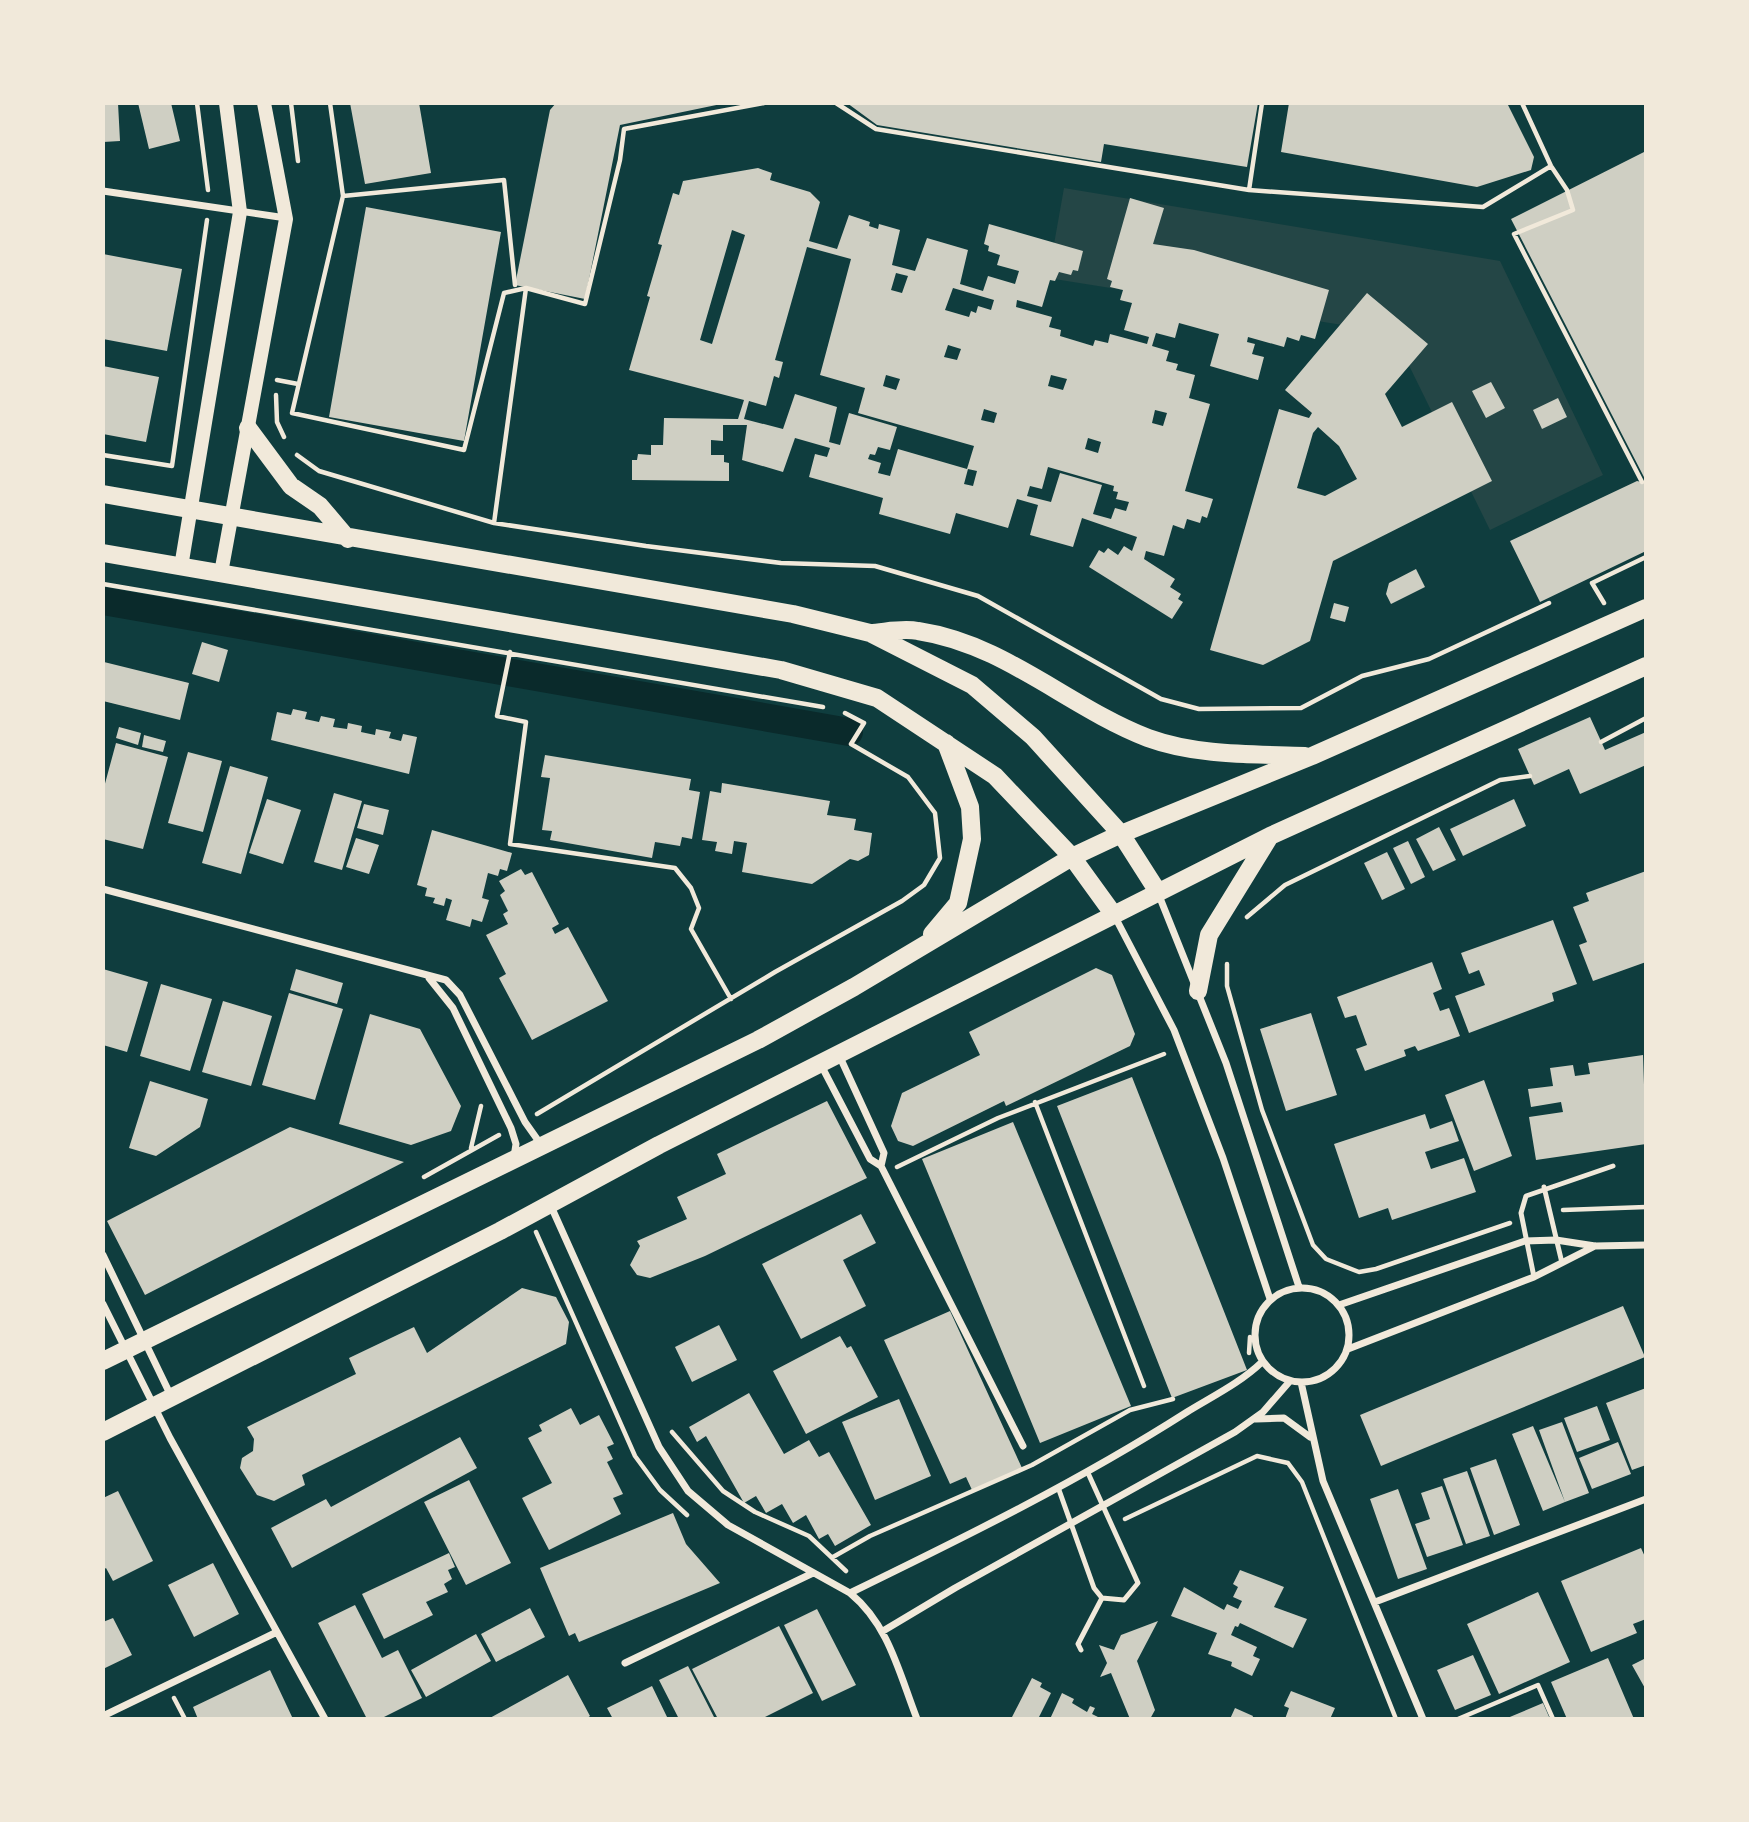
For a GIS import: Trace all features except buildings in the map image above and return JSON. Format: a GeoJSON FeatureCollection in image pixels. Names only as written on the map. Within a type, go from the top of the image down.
{"type":"FeatureCollection","features":[{"type":"Feature","properties":{"kind":"main road"},"geometry":{"type":"LineString","coordinates":[[181,567],[240,212],[226,103]]}},
{"type":"Feature","properties":{"kind":"main road"},"geometry":{"type":"LineString","coordinates":[[221,573],[286,219],[264,103]]}},
{"type":"Feature","properties":{"kind":"main road"},"geometry":{"type":"LineString","coordinates":[[248,428],[291,486],[320,506],[348,539]]}},
{"type":"Feature","properties":{"kind":"main road"},"geometry":{"type":"LineString","coordinates":[[103,494],[348,539],[793,614],[870,633],[972,685],[1033,737],[1121,834],[1157,892]]}},
{"type":"Feature","properties":{"kind":"main road"},"geometry":{"type":"LineString","coordinates":[[103,553],[781,670],[877,698],[995,776],[1072,857],[1114,915]]}},
{"type":"Feature","properties":{"kind":"main road"},"geometry":{"type":"LineString","coordinates":[[103,1361],[758,1040],[1072,857],[1121,834],[1312,756],[1646,608]]}},
{"type":"Feature","properties":{"kind":"main road"},"geometry":{"type":"LineString","coordinates":[[870,633],[915,630],[963,640],[1022,668],[1106,718],[1171,745],[1226,753],[1312,756]]}},
{"type":"Feature","properties":{"kind":"main road"},"geometry":{"type":"LineString","coordinates":[[103,1432],[1157,892],[1270,836],[1646,666]]}},
{"type":"Feature","properties":{"kind":"main road"},"geometry":{"type":"LineString","coordinates":[[924,944],[958,903],[972,839],[970,807],[946,743]]}},
{"type":"Feature","properties":{"kind":"main road"},"geometry":{"type":"LineString","coordinates":[[1198,991],[1209,935],[1270,836]]}},
{"type":"Feature","properties":{"kind":"street"},"geometry":{"type":"LineString","coordinates":[[103,191],[286,219]]}},
{"type":"Feature","properties":{"kind":"street"},"geometry":{"type":"LineString","coordinates":[[103,889],[446,981],[460,995],[524,1122],[542,1147]]}},
{"type":"Feature","properties":{"kind":"street"},"geometry":{"type":"LineString","coordinates":[[1157,892],[1226,1063],[1257,1167],[1299,1287]]}},
{"type":"Feature","properties":{"kind":"street"},"geometry":{"type":"LineString","coordinates":[[1114,915],[1182,1051],[1223,1158],[1270,1299]]}},
{"type":"Feature","properties":{"kind":"street"},"geometry":{"type":"LineString","coordinates":[[428,978],[453,1008],[511,1128],[516,1144],[514,1161]]}},
{"type":"Feature","properties":{"kind":"street"},"geometry":{"type":"LineString","coordinates":[[839,1055],[884,1153],[883,1170]]}},
{"type":"Feature","properties":{"kind":"street"},"geometry":{"type":"LineString","coordinates":[[821,1064],[870,1159],[883,1170],[1023,1446]]}},
{"type":"Feature","properties":{"kind":"street"},"geometry":{"type":"LineString","coordinates":[[550,1203],[659,1447],[688,1491],[728,1525],[850,1593],[861,1602],[883,1631],[917,1719]]}},
{"type":"Feature","properties":{"kind":"street"},"geometry":{"type":"LineString","coordinates":[[1339,1305],[1525,1241],[1556,1240],[1595,1246],[1646,1245]]}},
{"type":"Feature","properties":{"kind":"street"},"geometry":{"type":"LineString","coordinates":[[1348,1349],[1534,1277],[1595,1246]]}},
{"type":"Feature","properties":{"kind":"street"},"geometry":{"type":"LineString","coordinates":[[103,1255],[171,1397]]}},
{"type":"Feature","properties":{"kind":"street"},"geometry":{"type":"LineString","coordinates":[[1299,1287],[1323,1292],[1339,1305],[1348,1321],[1348,1349],[1335,1370],[1313,1381],[1290,1381],[1262,1362],[1255,1341],[1255,1325],[1270,1299],[1299,1287]]}},
{"type":"Feature","properties":{"kind":"street"},"geometry":{"type":"LineString","coordinates":[[103,1304],[154,1406],[325,1719]]}},
{"type":"Feature","properties":{"kind":"street"},"geometry":{"type":"LineString","coordinates":[[850,1593],[1059,1490],[1248,1375],[1262,1362]]}},
{"type":"Feature","properties":{"kind":"street"},"geometry":{"type":"LineString","coordinates":[[883,1631],[1252,1421],[1290,1381]]}},
{"type":"Feature","properties":{"kind":"street"},"geometry":{"type":"LineString","coordinates":[[1301,1382],[1311,1438],[1339,1521],[1423,1719]]}},
{"type":"Feature","properties":{"kind":"street"},"geometry":{"type":"LineString","coordinates":[[1252,1421],[1284,1418],[1311,1438]]}},
{"type":"Feature","properties":{"kind":"street"},"geometry":{"type":"LineString","coordinates":[[1375,1601],[1646,1499]]}},
{"type":"Feature","properties":{"kind":"street"},"geometry":{"type":"LineString","coordinates":[[625,1663],[815,1574]]}},
{"type":"Feature","properties":{"kind":"street"},"geometry":{"type":"LineString","coordinates":[[103,1716],[278,1632]]}},
{"type":"Feature","properties":{"kind":"lane"},"geometry":{"type":"LineString","coordinates":[[1534,1277],[1522,1219],[1522,1203],[1526,1196],[1544,1187],[1613,1166]]}},
{"type":"Feature","properties":{"kind":"lane"},"geometry":{"type":"LineString","coordinates":[[1544,1187],[1562,1263]]}},
{"type":"Feature","properties":{"kind":"lane"},"geometry":{"type":"LineString","coordinates":[[1059,1490],[1094,1588],[1102,1598],[1124,1600],[1139,1583],[1088,1473]]}},
{"type":"Feature","properties":{"kind":"lane"},"geometry":{"type":"LineString","coordinates":[[1081,1650],[1079,1644],[1102,1598]]}},
{"type":"Feature","properties":{"kind":"path"},"geometry":{"type":"LineString","coordinates":[[103,455],[172,466],[208,208],[197,103]]}},
{"type":"Feature","properties":{"kind":"path"},"geometry":{"type":"LineString","coordinates":[[330,103],[343,196],[292,412],[464,450],[504,293],[526,288],[585,304],[620,160],[624,129],[764,103]]}},
{"type":"Feature","properties":{"kind":"path"},"geometry":{"type":"LineString","coordinates":[[836,103],[876,129],[1249,190],[1483,207],[1551,166]]}},
{"type":"Feature","properties":{"kind":"path"},"geometry":{"type":"LineString","coordinates":[[1249,190],[1262,103]]}},
{"type":"Feature","properties":{"kind":"path"},"geometry":{"type":"LineString","coordinates":[[1522,103],[1551,166],[1567,190],[1573,210],[1514,234],[1642,482]]}},
{"type":"Feature","properties":{"kind":"path"},"geometry":{"type":"LineString","coordinates":[[343,196],[504,180],[514,285]]}},
{"type":"Feature","properties":{"kind":"path"},"geometry":{"type":"LineString","coordinates":[[494,523],[526,288]]}},
{"type":"Feature","properties":{"kind":"path"},"geometry":{"type":"LineString","coordinates":[[297,454],[318,471],[494,523],[781,563],[875,566],[978,596],[1161,699],[1199,709],[1301,708],[1362,676],[1429,659],[1549,603]]}},
{"type":"Feature","properties":{"kind":"path"},"geometry":{"type":"LineString","coordinates":[[1592,583],[1646,557]]}},
{"type":"Feature","properties":{"kind":"path"},"geometry":{"type":"LineString","coordinates":[[103,584],[830,709]]}},
{"type":"Feature","properties":{"kind":"path"},"geometry":{"type":"LineString","coordinates":[[510,652],[497,716],[526,722],[510,844],[675,869],[691,888],[699,908],[691,929],[731,999]]}},
{"type":"Feature","properties":{"kind":"path"},"geometry":{"type":"LineString","coordinates":[[524,1122],[902,901],[924,885],[938,865],[940,836],[935,813],[908,777],[850,744],[864,723],[840,711]]}},
{"type":"Feature","properties":{"kind":"path"},"geometry":{"type":"LineString","coordinates":[[1601,742],[1646,718]]}},
{"type":"Feature","properties":{"kind":"path"},"geometry":{"type":"LineString","coordinates":[[1242,921],[1285,885],[1500,780],[1530,776]]}},
{"type":"Feature","properties":{"kind":"path"},"geometry":{"type":"LineString","coordinates":[[1227,960],[1227,986],[1262,1110],[1313,1245],[1326,1259],[1359,1272],[1376,1269],[1522,1219]]}},
{"type":"Feature","properties":{"kind":"path"},"geometry":{"type":"LineString","coordinates":[[883,1170],[1035,1102],[1164,1054]]}},
{"type":"Feature","properties":{"kind":"path"},"geometry":{"type":"LineString","coordinates":[[471,1149],[482,1108],[477,1097]]}},
{"type":"Feature","properties":{"kind":"path"},"geometry":{"type":"LineString","coordinates":[[1035,1102],[1144,1386]]}},
{"type":"Feature","properties":{"kind":"path"},"geometry":{"type":"LineString","coordinates":[[423,1177],[511,1128]]}},
{"type":"Feature","properties":{"kind":"path"},"geometry":{"type":"LineString","coordinates":[[1549,1211],[1646,1207]]}},
{"type":"Feature","properties":{"kind":"path"},"geometry":{"type":"LineString","coordinates":[[1248,1358],[1250,1337]]}},
{"type":"Feature","properties":{"kind":"path"},"geometry":{"type":"LineString","coordinates":[[815,1574],[833,1556],[870,1536],[1032,1465],[1130,1410],[1186,1394]]}},
{"type":"Feature","properties":{"kind":"path"},"geometry":{"type":"LineString","coordinates":[[668,1424],[674,1435],[723,1491],[755,1512],[808,1536],[833,1556],[861,1587]]}},
{"type":"Feature","properties":{"kind":"path"},"geometry":{"type":"LineString","coordinates":[[1113,1525],[1249,1458],[1269,1457],[1289,1463],[1302,1482],[1396,1719]]}},
{"type":"Feature","properties":{"kind":"path"},"geometry":{"type":"LineString","coordinates":[[168,1685],[185,1719]]}},
{"type":"Feature","properties":{"kind":"path"},"geometry":{"type":"LineString","coordinates":[[1458,1719],[1538,1685],[1553,1719]]}},
{"type":"Feature","properties":{"kind":"shaded area"},"geometry":{"type":"Polygon","coordinates":[[[1064,188],[1500,261],[1603,475],[1490,530],[1393,333],[1048,278],[1064,188]]]}},
{"type":"Feature","properties":{"kind":"waterway"},"geometry":{"type":"LineString","coordinates":[[103,601],[849,732]]}}]}
